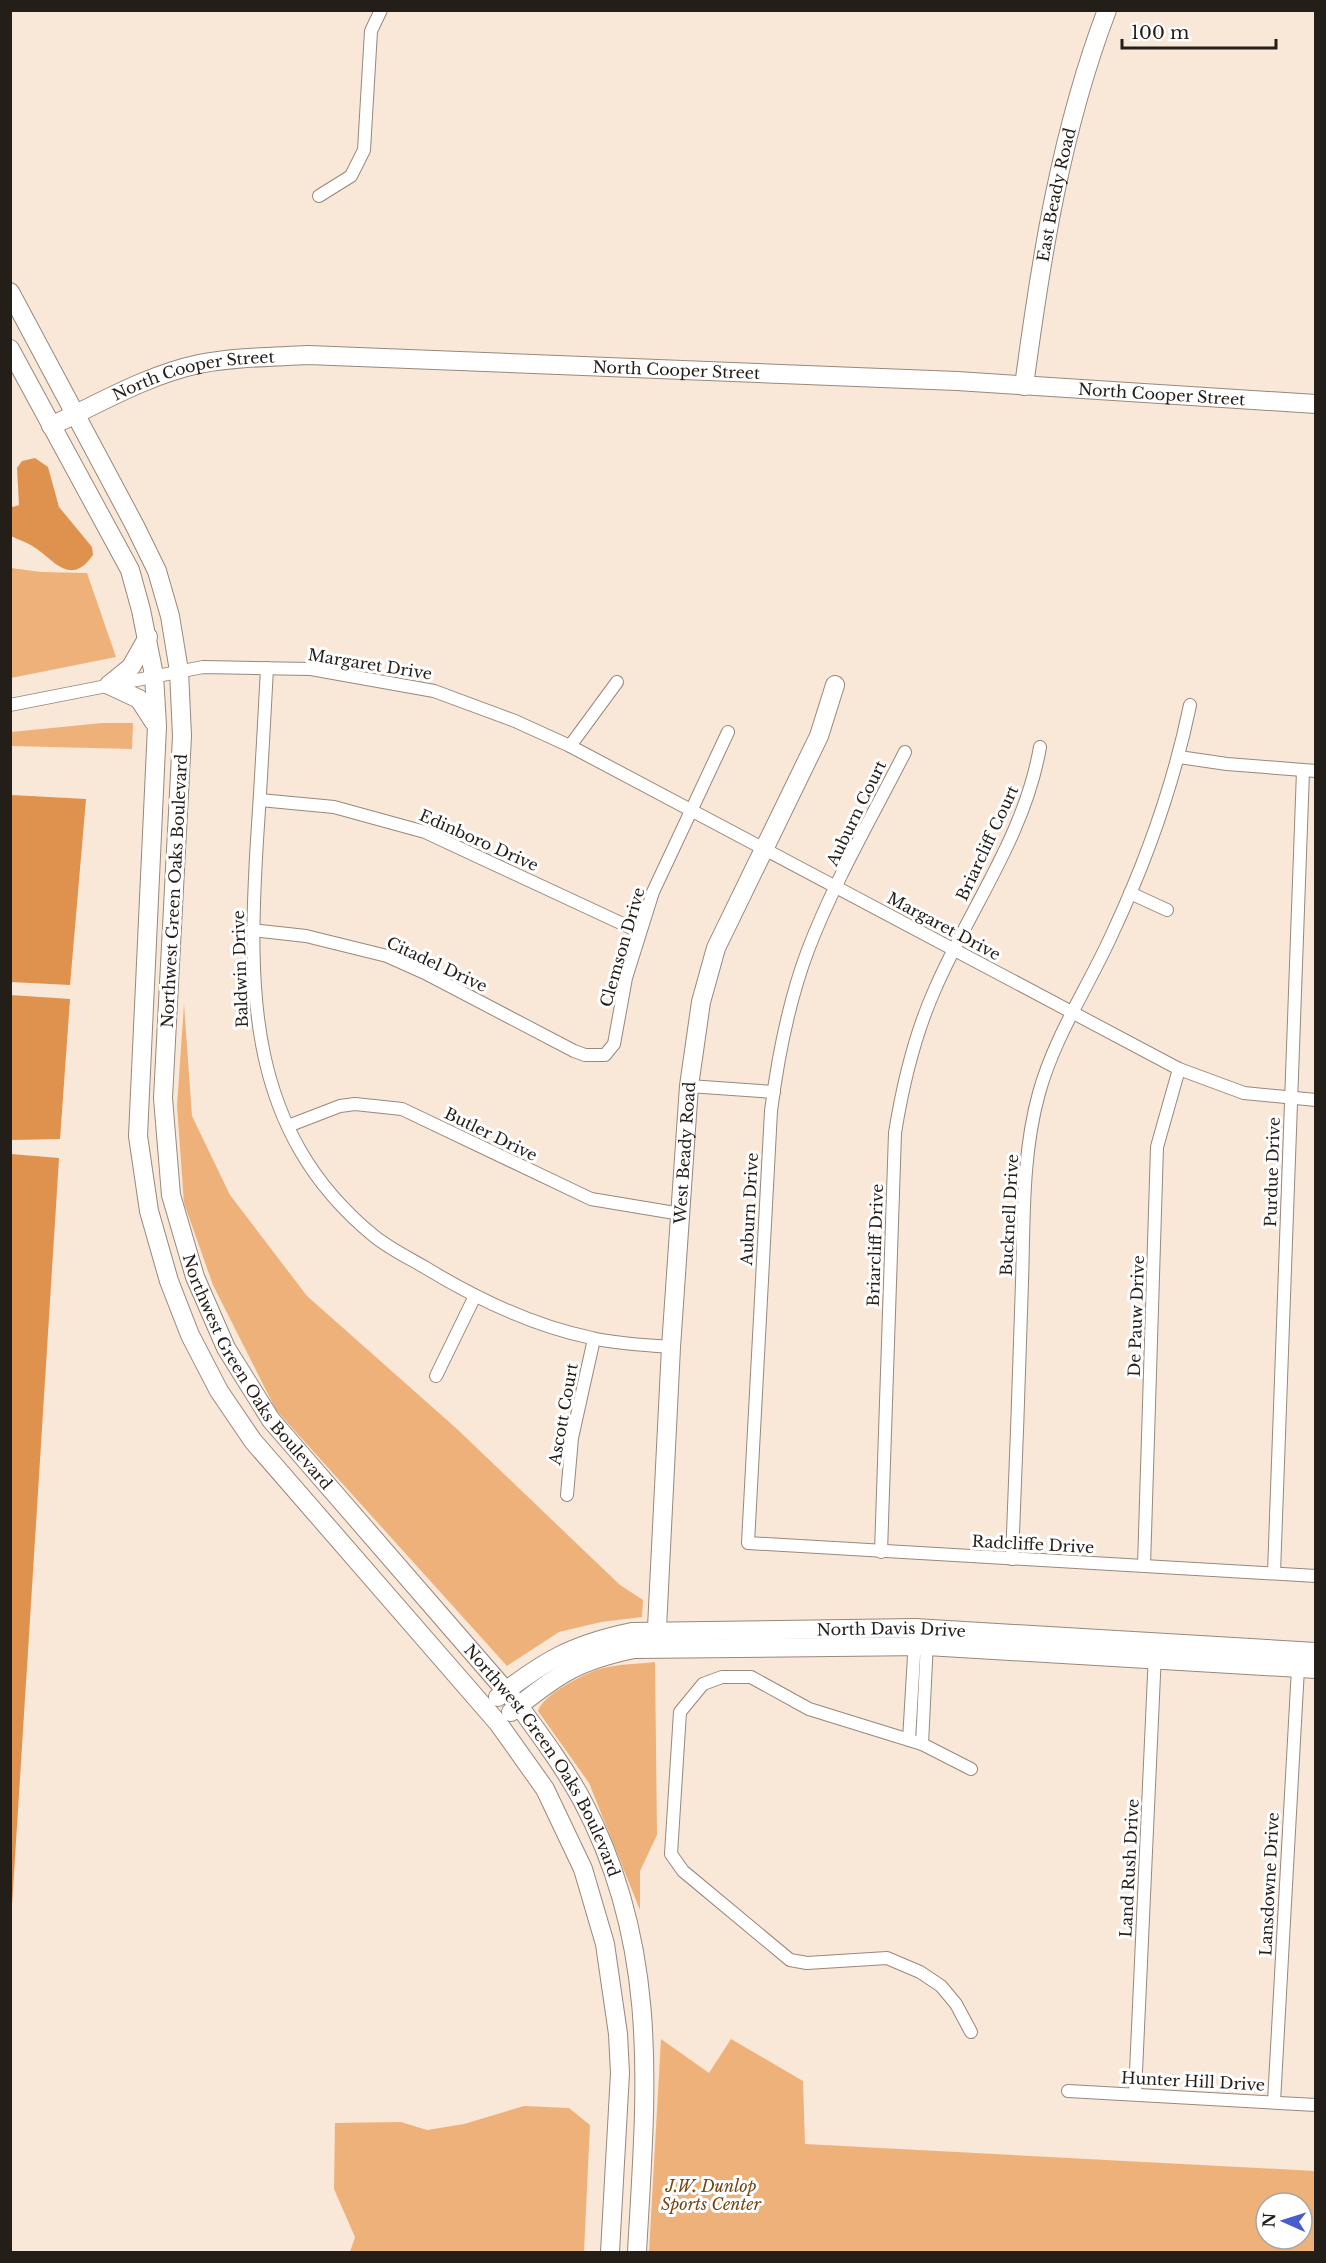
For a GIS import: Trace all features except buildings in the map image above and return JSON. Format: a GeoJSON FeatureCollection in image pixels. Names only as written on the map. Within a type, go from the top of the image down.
{"type":"FeatureCollection","features":[{"type":"Feature","properties":{"kind":"main road","name":"East Beady Road"},"geometry":{"type":"LineString","coordinates":[[1024,386],[1037,286],[1058,178],[1086,64],[1107,10]]}},
{"type":"Feature","properties":{"kind":"main road","name":"Northwest Green Oaks Boulevard"},"geometry":{"type":"LineString","coordinates":[[10,292],[157,571],[170,616],[178,671],[182,736],[163,1098],[171,1195],[195,1277],[226,1348],[271,1419],[519,1706],[550,1748],[582,1801],[617,1888],[635,1952],[643,2001],[645,2043],[637,2253]]}},
{"type":"Feature","properties":{"kind":"main road","name":"Northwest Green Oaks Boulevard"},"geometry":{"type":"LineString","coordinates":[[10,348],[130,570],[148,637],[154,675],[157,726],[138,1136],[149,1211],[169,1281],[190,1335],[219,1391],[253,1442],[498,1723],[545,1789],[583,1869],[605,1944],[619,2044],[609,2253]]}},
{"type":"Feature","properties":{"kind":"main road","name":"North Cooper Street"},"geometry":{"type":"LineString","coordinates":[[51,426],[140,384],[198,364],[257,357],[308,355],[1024,386],[1316,404]]}},
{"type":"Feature","properties":{"kind":"main road"},"geometry":{"type":"LineString","coordinates":[[148,637],[131,667],[109,685],[139,699],[157,726]]}},
{"type":"Feature","properties":{"kind":"main road","name":"West Beady Road"},"geometry":{"type":"LineString","coordinates":[[657,1641],[671,1347],[689,1086],[701,1002],[717,948],[819,736],[835,685]]}},
{"type":"Feature","properties":{"kind":"main road","name":"North Davis Drive"},"geometry":{"type":"LineString","coordinates":[[485,1707],[558,1654],[593,1640],[632,1632],[657,1641]]}},
{"type":"Feature","properties":{"kind":"main road","name":"North Davis Drive"},"geometry":{"type":"LineString","coordinates":[[498,1723],[541,1687],[577,1665],[657,1641],[921,1637],[1155,1651],[1316,1652]]}},
{"type":"Feature","properties":{"kind":"main road","name":"North Davis Drive"},"geometry":{"type":"LineString","coordinates":[[1155,1651],[1307,1669]]}},
{"type":"Feature","properties":{"kind":"main road"},"geometry":{"type":"LineString","coordinates":[[614,2170],[641,2172]]}},
{"type":"Feature","properties":{"kind":"street"},"geometry":{"type":"LineString","coordinates":[[319,196],[351,176],[364,150],[371,31],[381,10]]}},
{"type":"Feature","properties":{"kind":"street","name":"Margaret Drive"},"geometry":{"type":"LineString","coordinates":[[10,705],[154,675],[203,668],[311,669],[434,691],[515,721],[570,746],[1179,1070],[1244,1093],[1316,1100]]}},
{"type":"Feature","properties":{"kind":"street","name":"Baldwin Drive"},"geometry":{"type":"LineString","coordinates":[[267,668],[252,930],[254,990],[259,1041],[278,1104],[288,1126],[321,1180],[369,1231],[398,1251],[475,1296],[516,1315],[594,1339],[671,1347]]}},
{"type":"Feature","properties":{"kind":"street"},"geometry":{"type":"LineString","coordinates":[[570,746],[617,682]]}},
{"type":"Feature","properties":{"kind":"street","name":"Bucknell Drive"},"geometry":{"type":"LineString","coordinates":[[1012,1559],[1028,1158],[1039,1093],[1063,1030],[1114,931],[1166,803],[1190,705]]}},
{"type":"Feature","properties":{"kind":"street","name":"Clemson Drive"},"geometry":{"type":"LineString","coordinates":[[599,1055],[605,1055],[614,1044],[627,978],[653,892],[728,732]]}},
{"type":"Feature","properties":{"kind":"street","name":"Briarcliff Court"},"geometry":{"type":"LineString","coordinates":[[955,950],[1026,804],[1040,747]]}},
{"type":"Feature","properties":{"kind":"street","name":"Auburn Court"},"geometry":{"type":"LineString","coordinates":[[837,888],[905,752]]}},
{"type":"Feature","properties":{"kind":"street"},"geometry":{"type":"LineString","coordinates":[[1179,757],[1309,771]]}},
{"type":"Feature","properties":{"kind":"street","name":"Purdue Drive"},"geometry":{"type":"LineString","coordinates":[[1274,1574],[1291,1098],[1309,771]]}},
{"type":"Feature","properties":{"kind":"street","name":"Edinboro Drive"},"geometry":{"type":"LineString","coordinates":[[260,800],[334,807],[426,832],[640,932]]}},
{"type":"Feature","properties":{"kind":"street","name":"Auburn Drive"},"geometry":{"type":"LineString","coordinates":[[748,1543],[774,1092],[789,1009],[808,949],[837,888]]}},
{"type":"Feature","properties":{"kind":"street"},"geometry":{"type":"LineString","coordinates":[[1130,893],[1167,910]]}},
{"type":"Feature","properties":{"kind":"street","name":"Citadel Drive"},"geometry":{"type":"LineString","coordinates":[[252,930],[306,936],[387,956],[425,973],[574,1051],[585,1055],[599,1055]]}},
{"type":"Feature","properties":{"kind":"street","name":"Briarcliff Drive"},"geometry":{"type":"LineString","coordinates":[[881,1552],[895,1133],[904,1076],[918,1030],[955,950]]}},
{"type":"Feature","properties":{"kind":"street","name":"De Pauw Drive"},"geometry":{"type":"LineString","coordinates":[[1144,1566],[1157,1147],[1179,1070]]}},
{"type":"Feature","properties":{"kind":"street"},"geometry":{"type":"LineString","coordinates":[[689,1086],[774,1092]]}},
{"type":"Feature","properties":{"kind":"street","name":"Butler Drive"},"geometry":{"type":"LineString","coordinates":[[288,1126],[340,1106],[365,1104],[402,1109],[591,1199],[681,1214]]}},
{"type":"Feature","properties":{"kind":"street"},"geometry":{"type":"LineString","coordinates":[[436,1376],[475,1296]]}},
{"type":"Feature","properties":{"kind":"street","name":"Ascott Court"},"geometry":{"type":"LineString","coordinates":[[567,1495],[572,1438],[594,1339]]}},
{"type":"Feature","properties":{"kind":"street","name":"Radcliffe Drive"},"geometry":{"type":"LineString","coordinates":[[748,1543],[1316,1576]]}},
{"type":"Feature","properties":{"kind":"street"},"geometry":{"type":"LineString","coordinates":[[915,1742],[921,1637]]}},
{"type":"Feature","properties":{"kind":"street","name":"Land Rush Drive"},"geometry":{"type":"LineString","coordinates":[[1135,2094],[1155,1651]]}},
{"type":"Feature","properties":{"kind":"street","name":"Lansdowne Drive"},"geometry":{"type":"LineString","coordinates":[[1274,2102],[1307,1669]]}},
{"type":"Feature","properties":{"kind":"street"},"geometry":{"type":"LineString","coordinates":[[971,1769],[915,1742],[808,1709],[752,1677],[738,1675],[722,1677],[703,1684],[680,1712],[671,1854],[683,1870],[790,1960],[807,1963],[887,1958],[920,1972],[941,1986],[956,2004],[971,2032]]}},
{"type":"Feature","properties":{"kind":"street","name":"Hunter Hill Drive"},"geometry":{"type":"LineString","coordinates":[[1068,2091],[1316,2105]]}},
{"type":"Feature","properties":{"kind":"green space"},"geometry":{"type":"Polygon","coordinates":[[[11,568],[41,572],[87,573],[116,657],[11,678],[11,568]]]}},
{"type":"Feature","properties":{"kind":"green space"},"geometry":{"type":"Polygon","coordinates":[[[102,723],[133,723],[132,749],[11,746],[11,732],[102,723]]]}},
{"type":"Feature","properties":{"kind":"green space"},"geometry":{"type":"Polygon","coordinates":[[[184,1004],[192,1116],[230,1195],[307,1296],[457,1429],[620,1585],[643,1600],[642,1617],[601,1622],[559,1632],[507,1666],[276,1410],[213,1285],[184,1203],[177,1106],[184,1004]]]}},
{"type":"Feature","properties":{"kind":"green space"},"geometry":{"type":"Polygon","coordinates":[[[655,1662],[657,1835],[640,1871],[640,1910],[589,1783],[538,1711],[542,1704],[557,1691],[596,1670],[655,1662]]]}},
{"type":"Feature","properties":{"kind":"green space","name":"J.W. Dunlop Sports Center"},"geometry":{"type":"Polygon","coordinates":[[[661,2039],[709,2073],[731,2039],[803,2081],[805,2144],[1315,2171],[1315,2252],[649,2252],[661,2039]]]}},
{"type":"Feature","properties":{"kind":"green space"},"geometry":{"type":"Polygon","coordinates":[[[524,2106],[569,2108],[590,2125],[584,2252],[350,2252],[355,2237],[334,2189],[335,2123],[401,2122],[427,2130],[464,2124],[524,2106]]]}},
{"type":"Feature","properties":{"kind":"shaded area"},"geometry":{"type":"Polygon","coordinates":[[[35,458],[48,467],[59,507],[92,547],[93,555],[78,569],[65,569],[34,547],[11,536],[11,505],[13,507],[19,505],[17,468],[22,461],[35,458]]]}},
{"type":"Feature","properties":{"kind":"shaded area"},"geometry":{"type":"Polygon","coordinates":[[[11,795],[86,799],[70,985],[11,982],[11,795]]]}},
{"type":"Feature","properties":{"kind":"shaded area"},"geometry":{"type":"Polygon","coordinates":[[[10,995],[70,999],[60,1139],[11,1140],[10,995]]]}},
{"type":"Feature","properties":{"kind":"shaded area"},"geometry":{"type":"Polygon","coordinates":[[[10,1154],[59,1158],[11,1921],[10,1154]]]}}]}
